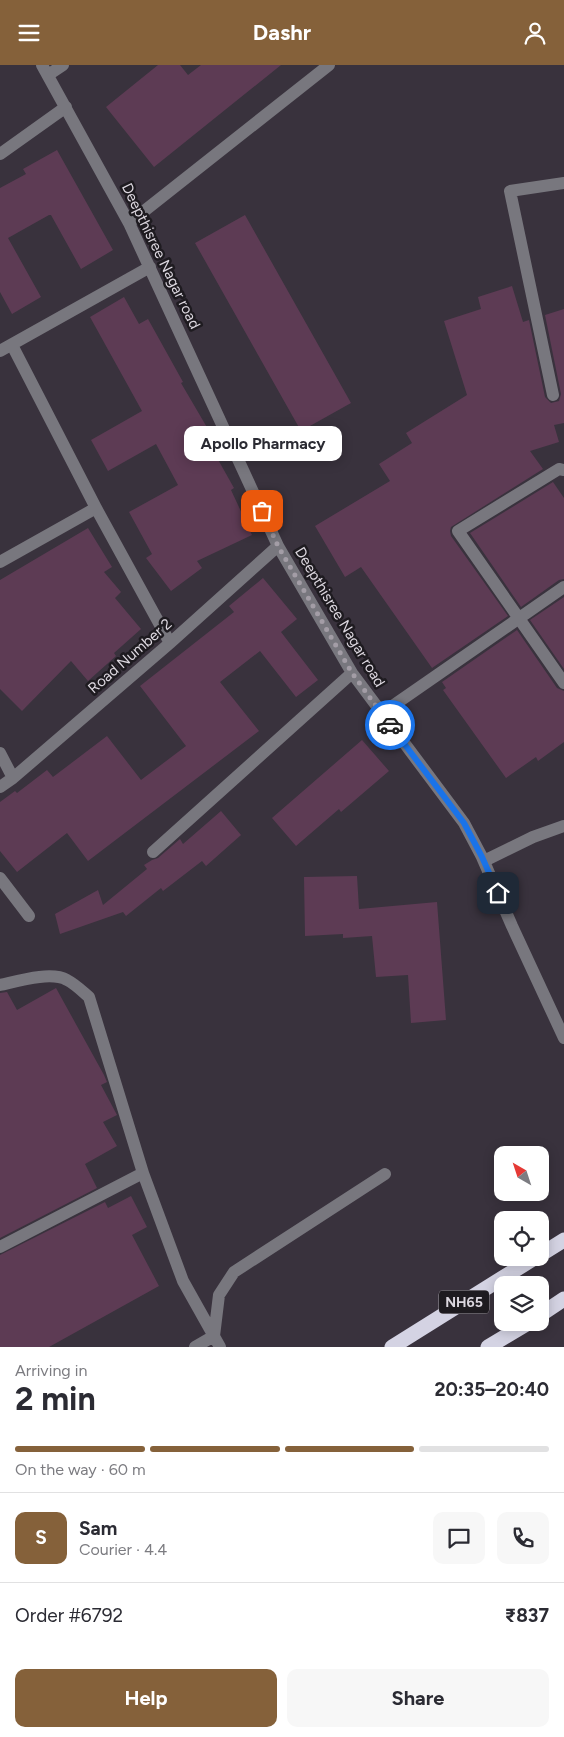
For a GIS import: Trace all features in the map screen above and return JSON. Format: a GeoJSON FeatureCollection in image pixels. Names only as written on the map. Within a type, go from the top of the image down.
{"type":"FeatureCollection","features":[{"type":"Feature","properties":{"kind":"highway"},"geometry":{"type":"LineString","coordinates":[[549,1249],[564,1240]]}},
{"type":"Feature","properties":{"kind":"highway","name":"NH65"},"geometry":{"type":"LineString","coordinates":[[392,1347],[522,1266]]}},
{"type":"Feature","properties":{"kind":"highway"},"geometry":{"type":"LineString","coordinates":[[549,1309],[564,1299]]}},
{"type":"Feature","properties":{"kind":"highway"},"geometry":{"type":"LineString","coordinates":[[488,1347],[515,1331]]}},
{"type":"Feature","properties":{"kind":"street"},"geometry":{"type":"LineString","coordinates":[[45,70],[63,65]]}},
{"type":"Feature","properties":{"kind":"street"},"geometry":{"type":"LineString","coordinates":[[129,223],[329,65]]}},
{"type":"Feature","properties":{"kind":"street","name":"Deepthisree Nagar road"},"geometry":{"type":"LineString","coordinates":[[45,70],[129,223],[278,546],[352,673],[464,823],[483,859],[564,1039]]}},
{"type":"Feature","properties":{"kind":"street"},"geometry":{"type":"LineString","coordinates":[[0,154],[66,107]]}},
{"type":"Feature","properties":{"kind":"street"},"geometry":{"type":"LineString","coordinates":[[553,395],[510,191],[564,183]]}},
{"type":"Feature","properties":{"kind":"street"},"geometry":{"type":"LineString","coordinates":[[0,351],[150,267]]}},
{"type":"Feature","properties":{"kind":"street"},"geometry":{"type":"LineString","coordinates":[[12,345],[96,508],[170,643]]}},
{"type":"Feature","properties":{"kind":"street"},"geometry":{"type":"LineString","coordinates":[[562,472],[458,531],[564,683]]}},
{"type":"Feature","properties":{"kind":"street"},"geometry":{"type":"LineString","coordinates":[[0,562],[96,508]]}},
{"type":"Feature","properties":{"kind":"street","name":"Road Number 2"},"geometry":{"type":"LineString","coordinates":[[0,787],[170,643],[278,546]]}},
{"type":"Feature","properties":{"kind":"street"},"geometry":{"type":"LineString","coordinates":[[381,714],[564,587]]}},
{"type":"Feature","properties":{"kind":"street"},"geometry":{"type":"LineString","coordinates":[[153,852],[352,673]]}},
{"type":"Feature","properties":{"kind":"street"},"geometry":{"type":"LineString","coordinates":[[0,753],[13,777]]}},
{"type":"Feature","properties":{"kind":"street"},"geometry":{"type":"LineString","coordinates":[[483,859],[533,837],[564,826]]}},
{"type":"Feature","properties":{"kind":"street"},"geometry":{"type":"LineString","coordinates":[[0,878],[29,916]]}},
{"type":"Feature","properties":{"kind":"street"},"geometry":{"type":"LineString","coordinates":[[0,985],[48,976],[65,979],[89,997],[143,1173],[183,1281],[217,1341]]}},
{"type":"Feature","properties":{"kind":"street"},"geometry":{"type":"LineString","coordinates":[[0,1247],[143,1173]]}},
{"type":"Feature","properties":{"kind":"street"},"geometry":{"type":"LineString","coordinates":[[217,1341],[219,1295],[234,1272],[385,1173]]}},
{"type":"Feature","properties":{"kind":"street"},"geometry":{"type":"LineString","coordinates":[[195,1347],[217,1341]]}},
{"type":"Feature","properties":{"kind":"building"},"geometry":{"type":"Polygon","coordinates":[[[158,65],[180,65],[188,75],[201,65],[281,65],[154,167],[106,107],[158,65]]]}},
{"type":"Feature","properties":{"kind":"building"},"geometry":{"type":"Polygon","coordinates":[[[57,150],[113,250],[81,269],[51,215],[8,238],[41,297],[12,314],[0,292],[0,188],[26,174],[23,169],[57,150]]]}},
{"type":"Feature","properties":{"kind":"building"},"geometry":{"type":"Polygon","coordinates":[[[245,215],[351,403],[301,431],[195,243],[245,215]]]}},
{"type":"Feature","properties":{"kind":"building"},"geometry":{"type":"Polygon","coordinates":[[[512,286],[523,322],[529,320],[545,397],[551,403],[559,401],[561,394],[545,315],[564,309],[564,423],[554,425],[559,442],[530,451],[543,469],[451,527],[451,536],[508,616],[432,668],[361,567],[345,577],[315,526],[390,481],[379,464],[412,443],[406,433],[467,395],[444,321],[481,309],[478,297],[512,286]]]}},
{"type":"Feature","properties":{"kind":"building"},"geometry":{"type":"Polygon","coordinates":[[[124,297],[139,324],[148,319],[183,382],[181,383],[222,453],[216,456],[234,488],[231,490],[252,535],[197,561],[202,568],[171,591],[146,558],[152,554],[129,512],[178,485],[156,444],[108,471],[91,440],[142,411],[90,317],[124,297]]]}},
{"type":"Feature","properties":{"kind":"building"},"geometry":{"type":"Polygon","coordinates":[[[553,482],[564,498],[564,579],[559,580],[521,607],[470,533],[553,482]]]}},
{"type":"Feature","properties":{"kind":"building"},"geometry":{"type":"Polygon","coordinates":[[[88,528],[112,567],[104,572],[121,592],[115,598],[141,629],[114,653],[116,656],[88,681],[71,661],[22,711],[0,689],[0,580],[88,528]]]}},
{"type":"Feature","properties":{"kind":"building"},"geometry":{"type":"Polygon","coordinates":[[[263,578],[297,619],[281,632],[318,680],[296,697],[260,651],[220,682],[259,731],[88,861],[67,833],[17,872],[0,851],[0,802],[15,791],[17,793],[47,770],[53,777],[107,736],[141,780],[186,746],[140,686],[234,612],[229,606],[263,578]]]}},
{"type":"Feature","properties":{"kind":"building"},"geometry":{"type":"Polygon","coordinates":[[[564,597],[564,669],[530,620],[564,597]]]}},
{"type":"Feature","properties":{"kind":"building"},"geometry":{"type":"Polygon","coordinates":[[[517,630],[557,688],[564,691],[564,742],[538,761],[536,757],[506,778],[443,690],[446,688],[442,682],[517,630]]]}},
{"type":"Feature","properties":{"kind":"building"},"geometry":{"type":"Polygon","coordinates":[[[362,740],[389,771],[341,812],[339,809],[296,846],[272,818],[362,740]]]}},
{"type":"Feature","properties":{"kind":"building"},"geometry":{"type":"Polygon","coordinates":[[[221,811],[241,835],[206,866],[202,861],[163,891],[161,888],[126,916],[123,912],[60,934],[55,914],[98,890],[103,905],[147,869],[144,865],[158,858],[180,839],[183,844],[221,811]]]}},
{"type":"Feature","properties":{"kind":"building"},"geometry":{"type":"Polygon","coordinates":[[[357,876],[359,909],[437,902],[446,1020],[411,1023],[408,975],[376,977],[372,936],[343,938],[343,934],[305,936],[304,877],[357,876]]]}},
{"type":"Feature","properties":{"kind":"building"},"geometry":{"type":"Polygon","coordinates":[[[56,988],[107,1082],[101,1085],[117,1115],[103,1122],[117,1146],[85,1164],[97,1188],[0,1238],[0,993],[7,992],[17,1010],[56,988]]]}},
{"type":"Feature","properties":{"kind":"building"},"geometry":{"type":"Polygon","coordinates":[[[131,1196],[147,1227],[132,1235],[159,1286],[49,1347],[0,1347],[0,1255],[105,1202],[108,1208],[131,1196]]]}},
{"type":"Feature","properties":{"kind":"way so far"},"geometry":{"type":"LineString","coordinates":[[262,511],[278,546],[352,673],[390,725]]}},
{"type":"Feature","properties":{"kind":"place","name":"Apollo Pharmacy"},"geometry":{"type":"Point","coordinates":[262,511]}},
{"type":"Feature","properties":{"kind":"route"},"geometry":{"type":"LineString","coordinates":[[390,725],[464,823],[498,893]]}}]}
